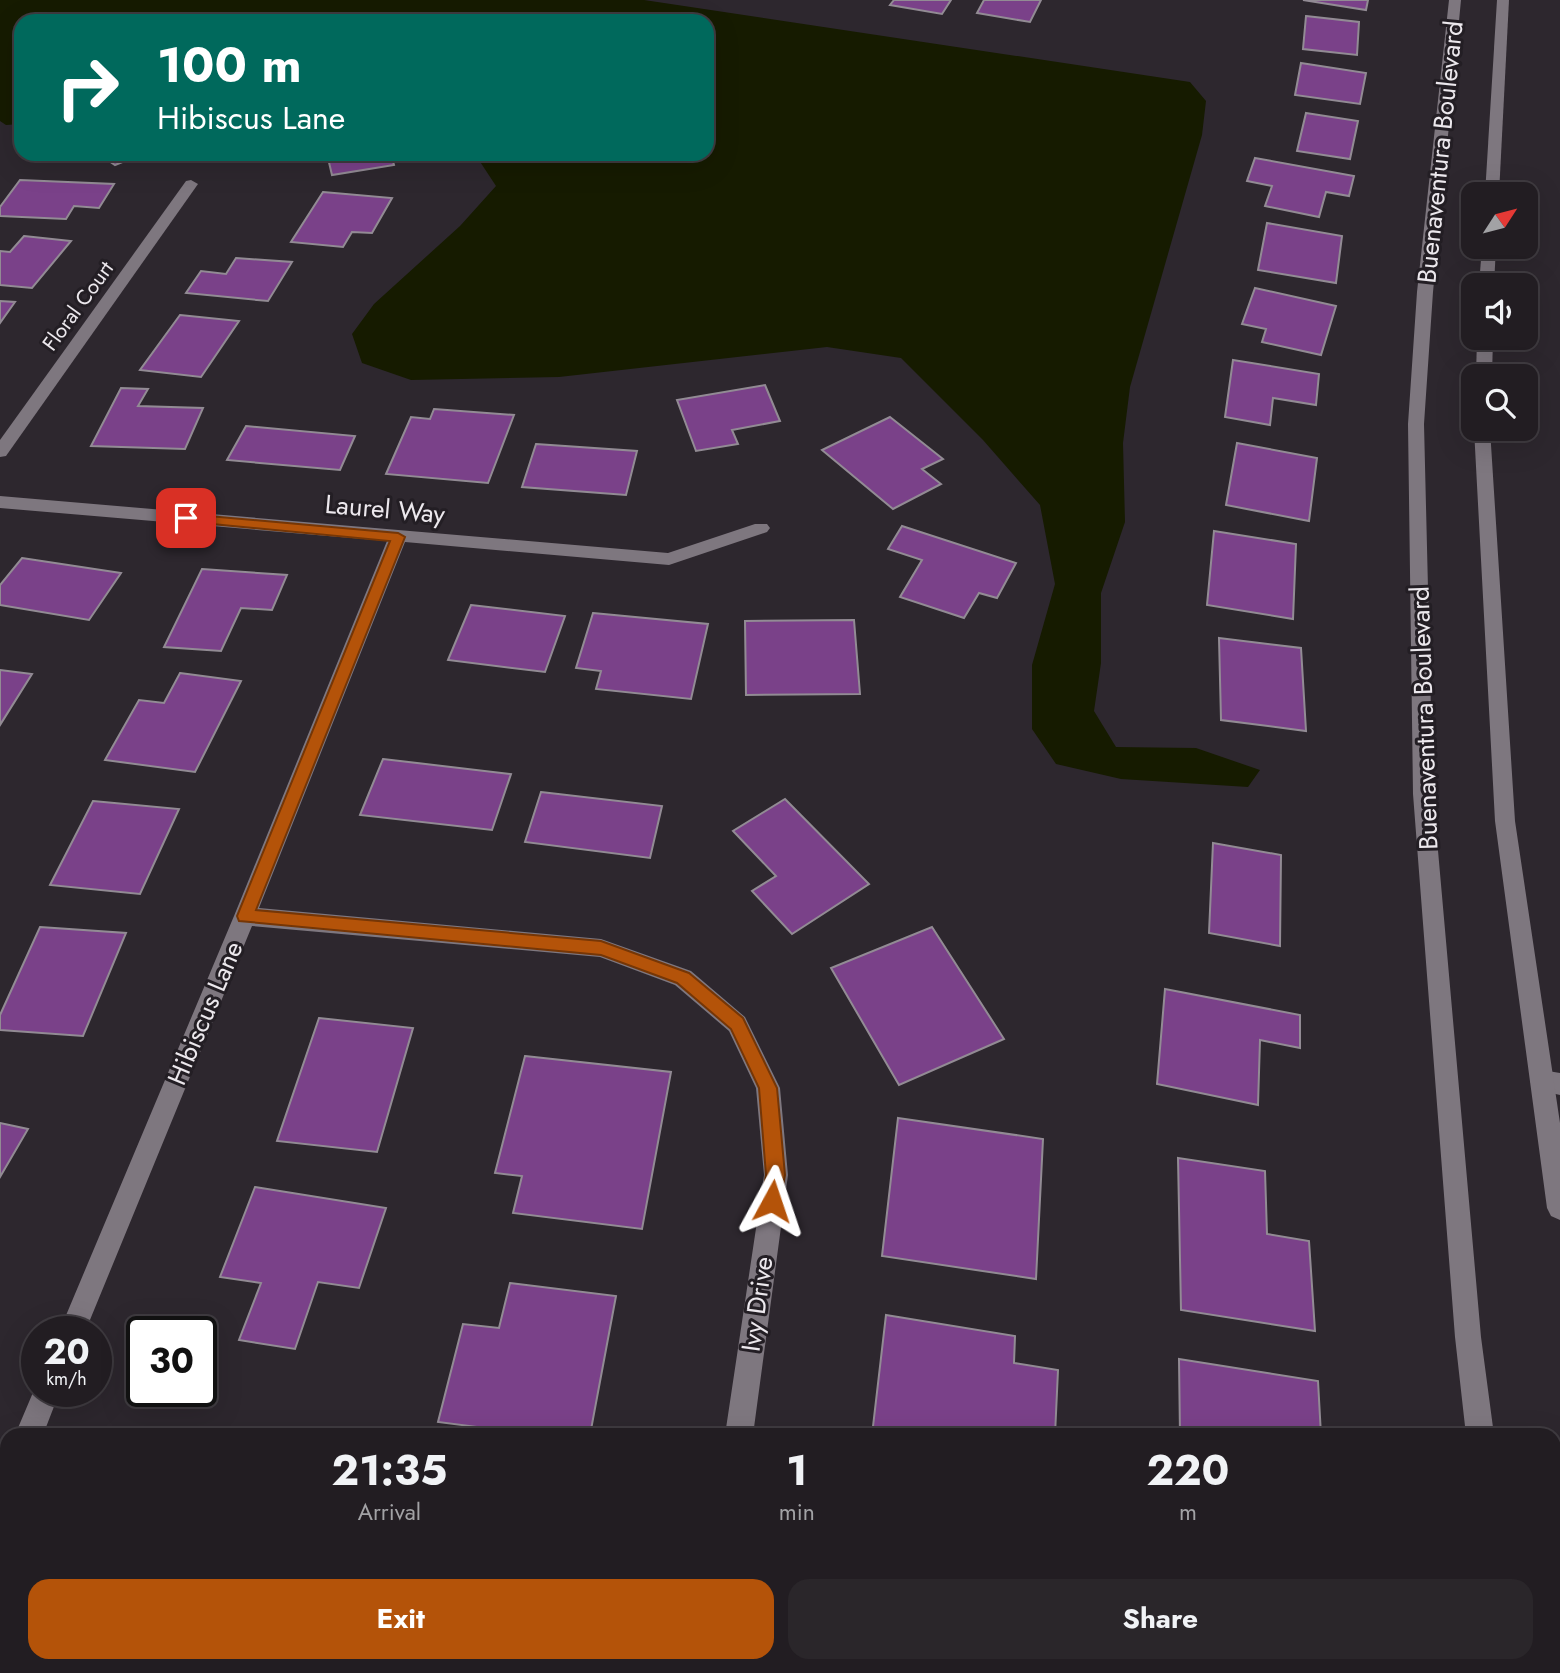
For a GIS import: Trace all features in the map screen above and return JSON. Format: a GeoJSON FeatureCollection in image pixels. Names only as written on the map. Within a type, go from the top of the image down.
{"type":"FeatureCollection","features":[{"type":"Feature","properties":{"kind":"main road","name":"Buenaventura Boulevard"},"geometry":{"type":"LineString","coordinates":[[1455,0],[1425,292],[1416,437],[1423,794],[1468,1337],[1479,1428]]}},
{"type":"Feature","properties":{"kind":"main road","name":"Buenaventura Boulevard"},"geometry":{"type":"LineString","coordinates":[[1493,182],[1503,0]]}},
{"type":"Feature","properties":{"kind":"main road","name":"Floral Court"},"geometry":{"type":"LineString","coordinates":[[0,452],[191,184]]}},
{"type":"Feature","properties":{"kind":"main road"},"geometry":{"type":"LineString","coordinates":[[1482,441],[1505,821],[1551,1083],[1560,1208]]}},
{"type":"Feature","properties":{"kind":"main road","name":"Laurel Way"},"geometry":{"type":"LineString","coordinates":[[0,502],[669,559],[761,528]]}},
{"type":"Feature","properties":{"kind":"main road","name":"Hibiscus Lane"},"geometry":{"type":"LineString","coordinates":[[79,1316],[245,916],[398,537]]}},
{"type":"Feature","properties":{"kind":"main road","name":"Ivy Drive"},"geometry":{"type":"LineString","coordinates":[[245,916],[601,948],[683,978],[737,1024],[768,1088],[776,1175],[740,1428]]}},
{"type":"Feature","properties":{"kind":"main road"},"geometry":{"type":"LineString","coordinates":[[32,1428],[40,1407]]}},
{"type":"Feature","properties":{"kind":"shaded area"},"geometry":{"type":"Polygon","coordinates":[[[0,0],[644,0],[1190,82],[1206,101],[1202,135],[1130,387],[1123,443],[1125,522],[1101,593],[1101,663],[1094,711],[1116,747],[1196,748],[1260,770],[1248,787],[1121,779],[1056,764],[1032,729],[1032,665],[1055,584],[1040,505],[983,440],[901,358],[827,347],[559,377],[411,380],[362,363],[352,334],[374,304],[460,226],[496,186],[480,161],[714,161],[714,14],[14,14],[14,124],[6,125],[0,121],[0,0]]]}},
{"type":"Feature","properties":{"kind":"building"},"geometry":{"type":"Polygon","coordinates":[[[894,0],[951,0],[942,14],[890,5],[894,0]]]}},
{"type":"Feature","properties":{"kind":"building"},"geometry":{"type":"Polygon","coordinates":[[[984,0],[1041,0],[1030,22],[977,13],[984,0]]]}},
{"type":"Feature","properties":{"kind":"building"},"geometry":{"type":"Polygon","coordinates":[[[1303,0],[1368,0],[1366,10],[1303,0]]]}},
{"type":"Feature","properties":{"kind":"building"},"geometry":{"type":"Polygon","coordinates":[[[1306,16],[1359,22],[1357,55],[1303,49],[1306,16]]]}},
{"type":"Feature","properties":{"kind":"building"},"geometry":{"type":"Polygon","coordinates":[[[1301,63],[1366,73],[1360,104],[1295,95],[1301,63]]]}},
{"type":"Feature","properties":{"kind":"building"},"geometry":{"type":"Polygon","coordinates":[[[1306,113],[1358,121],[1350,159],[1297,151],[1306,113]]]}},
{"type":"Feature","properties":{"kind":"building"},"geometry":{"type":"Polygon","coordinates":[[[1255,158],[1354,176],[1349,196],[1326,192],[1319,217],[1265,206],[1272,186],[1247,181],[1255,158]]]}},
{"type":"Feature","properties":{"kind":"building"},"geometry":{"type":"Polygon","coordinates":[[[109,161],[125,161],[115,165],[109,161]]]}},
{"type":"Feature","properties":{"kind":"building"},"geometry":{"type":"Polygon","coordinates":[[[329,161],[393,161],[394,165],[332,175],[329,161]]]}},
{"type":"Feature","properties":{"kind":"building"},"geometry":{"type":"Polygon","coordinates":[[[20,180],[114,184],[99,208],[74,206],[66,219],[0,216],[0,207],[20,180]]]}},
{"type":"Feature","properties":{"kind":"building"},"geometry":{"type":"Polygon","coordinates":[[[323,192],[392,198],[372,233],[352,232],[343,247],[291,242],[323,192]]]}},
{"type":"Feature","properties":{"kind":"building"},"geometry":{"type":"Polygon","coordinates":[[[1267,223],[1342,236],[1336,283],[1258,270],[1267,223]]]}},
{"type":"Feature","properties":{"kind":"building"},"geometry":{"type":"Polygon","coordinates":[[[24,236],[71,241],[32,288],[0,285],[0,251],[10,252],[24,236]]]}},
{"type":"Feature","properties":{"kind":"building"},"geometry":{"type":"Polygon","coordinates":[[[236,258],[292,262],[268,301],[186,293],[201,271],[226,274],[236,258]]]}},
{"type":"Feature","properties":{"kind":"building"},"geometry":{"type":"Polygon","coordinates":[[[1255,288],[1336,306],[1321,355],[1262,342],[1266,329],[1242,324],[1255,288]]]}},
{"type":"Feature","properties":{"kind":"building"},"geometry":{"type":"Polygon","coordinates":[[[0,301],[15,302],[0,323],[0,301]]]}},
{"type":"Feature","properties":{"kind":"building"},"geometry":{"type":"Polygon","coordinates":[[[180,315],[239,321],[201,377],[140,370],[180,315]]]}},
{"type":"Feature","properties":{"kind":"building"},"geometry":{"type":"Polygon","coordinates":[[[1233,360],[1319,374],[1316,405],[1273,398],[1270,425],[1225,417],[1233,360]]]}},
{"type":"Feature","properties":{"kind":"building"},"geometry":{"type":"Polygon","coordinates":[[[765,385],[780,421],[732,430],[738,444],[696,451],[677,400],[765,385]]]}},
{"type":"Feature","properties":{"kind":"building"},"geometry":{"type":"Polygon","coordinates":[[[121,388],[148,389],[138,406],[203,408],[185,449],[91,446],[121,388]]]}},
{"type":"Feature","properties":{"kind":"building"},"geometry":{"type":"Polygon","coordinates":[[[434,409],[514,415],[488,483],[386,474],[411,417],[430,419],[434,409]]]}},
{"type":"Feature","properties":{"kind":"building"},"geometry":{"type":"Polygon","coordinates":[[[890,417],[943,459],[922,469],[941,484],[893,509],[822,450],[890,417]]]}},
{"type":"Feature","properties":{"kind":"building"},"geometry":{"type":"Polygon","coordinates":[[[246,426],[355,436],[340,470],[227,460],[246,426]]]}},
{"type":"Feature","properties":{"kind":"building"},"geometry":{"type":"Polygon","coordinates":[[[1237,443],[1317,458],[1309,521],[1226,505],[1237,443]]]}},
{"type":"Feature","properties":{"kind":"building"},"geometry":{"type":"Polygon","coordinates":[[[536,444],[637,451],[626,495],[522,487],[536,444]]]}},
{"type":"Feature","properties":{"kind":"building"},"geometry":{"type":"Polygon","coordinates":[[[902,526],[1016,563],[997,598],[979,593],[964,618],[900,597],[922,560],[888,549],[902,526]]]}},
{"type":"Feature","properties":{"kind":"building"},"geometry":{"type":"Polygon","coordinates":[[[1214,531],[1296,544],[1293,619],[1207,605],[1214,531]]]}},
{"type":"Feature","properties":{"kind":"building"},"geometry":{"type":"Polygon","coordinates":[[[22,558],[121,573],[89,620],[0,605],[0,585],[22,558]]]}},
{"type":"Feature","properties":{"kind":"building"},"geometry":{"type":"Polygon","coordinates":[[[202,569],[287,575],[272,610],[241,608],[221,651],[164,647],[202,569]]]}},
{"type":"Feature","properties":{"kind":"building"},"geometry":{"type":"Polygon","coordinates":[[[471,605],[565,616],[545,672],[448,660],[471,605]]]}},
{"type":"Feature","properties":{"kind":"building"},"geometry":{"type":"Polygon","coordinates":[[[593,613],[708,624],[691,699],[596,689],[601,671],[576,668],[593,613]]]}},
{"type":"Feature","properties":{"kind":"building"},"geometry":{"type":"Polygon","coordinates":[[[854,620],[860,694],[746,695],[745,621],[854,620]]]}},
{"type":"Feature","properties":{"kind":"building"},"geometry":{"type":"Polygon","coordinates":[[[1219,638],[1301,648],[1306,731],[1221,720],[1219,638]]]}},
{"type":"Feature","properties":{"kind":"building"},"geometry":{"type":"Polygon","coordinates":[[[0,670],[32,674],[0,725],[0,670]]]}},
{"type":"Feature","properties":{"kind":"building"},"geometry":{"type":"Polygon","coordinates":[[[180,673],[241,681],[195,772],[105,760],[139,700],[164,703],[180,673]]]}},
{"type":"Feature","properties":{"kind":"building"},"geometry":{"type":"Polygon","coordinates":[[[383,759],[511,774],[492,830],[360,815],[383,759]]]}},
{"type":"Feature","properties":{"kind":"building"},"geometry":{"type":"Polygon","coordinates":[[[541,792],[662,806],[650,858],[525,842],[541,792]]]}},
{"type":"Feature","properties":{"kind":"building"},"geometry":{"type":"Polygon","coordinates":[[[785,799],[869,884],[792,934],[752,891],[776,876],[733,831],[785,799]]]}},
{"type":"Feature","properties":{"kind":"building"},"geometry":{"type":"Polygon","coordinates":[[[93,801],[179,809],[140,894],[50,885],[93,801]]]}},
{"type":"Feature","properties":{"kind":"building"},"geometry":{"type":"Polygon","coordinates":[[[1213,843],[1281,855],[1280,946],[1209,933],[1213,843]]]}},
{"type":"Feature","properties":{"kind":"building"},"geometry":{"type":"Polygon","coordinates":[[[40,927],[126,933],[83,1036],[0,1030],[0,1015],[40,927]]]}},
{"type":"Feature","properties":{"kind":"building"},"geometry":{"type":"Polygon","coordinates":[[[932,927],[1004,1039],[899,1085],[831,968],[932,927]]]}},
{"type":"Feature","properties":{"kind":"building"},"geometry":{"type":"Polygon","coordinates":[[[1165,989],[1300,1015],[1300,1048],[1260,1040],[1258,1105],[1157,1084],[1165,989]]]}},
{"type":"Feature","properties":{"kind":"building"},"geometry":{"type":"Polygon","coordinates":[[[319,1018],[413,1028],[377,1152],[277,1141],[319,1018]]]}},
{"type":"Feature","properties":{"kind":"building"},"geometry":{"type":"Polygon","coordinates":[[[525,1056],[671,1072],[642,1229],[513,1213],[522,1176],[495,1173],[525,1056]]]}},
{"type":"Feature","properties":{"kind":"building"},"geometry":{"type":"Polygon","coordinates":[[[898,1118],[1043,1139],[1036,1279],[882,1256],[898,1118]]]}},
{"type":"Feature","properties":{"kind":"building"},"geometry":{"type":"Polygon","coordinates":[[[0,1123],[28,1129],[0,1177],[0,1123]]]}},
{"type":"Feature","properties":{"kind":"building"},"geometry":{"type":"Polygon","coordinates":[[[1178,1158],[1265,1171],[1267,1234],[1309,1241],[1315,1331],[1181,1310],[1178,1158]]]}},
{"type":"Feature","properties":{"kind":"building"},"geometry":{"type":"Polygon","coordinates":[[[255,1187],[386,1208],[359,1288],[318,1282],[295,1349],[239,1340],[261,1283],[220,1277],[255,1187]]]}},
{"type":"Feature","properties":{"kind":"building"},"geometry":{"type":"Polygon","coordinates":[[[510,1283],[616,1296],[591,1428],[485,1428],[438,1422],[463,1324],[499,1328],[510,1283]]]}},
{"type":"Feature","properties":{"kind":"building"},"geometry":{"type":"Polygon","coordinates":[[[886,1315],[1015,1336],[1014,1363],[1058,1370],[1055,1428],[873,1428],[886,1315]]]}},
{"type":"Feature","properties":{"kind":"building"},"geometry":{"type":"Polygon","coordinates":[[[1179,1359],[1318,1381],[1321,1428],[1180,1428],[1179,1359]]]}},
{"type":"Feature","properties":{"kind":"route"},"geometry":{"type":"LineString","coordinates":[[186,518],[398,537],[245,916],[601,948],[683,978],[737,1024],[768,1088],[776,1175],[772,1201]]}}]}
